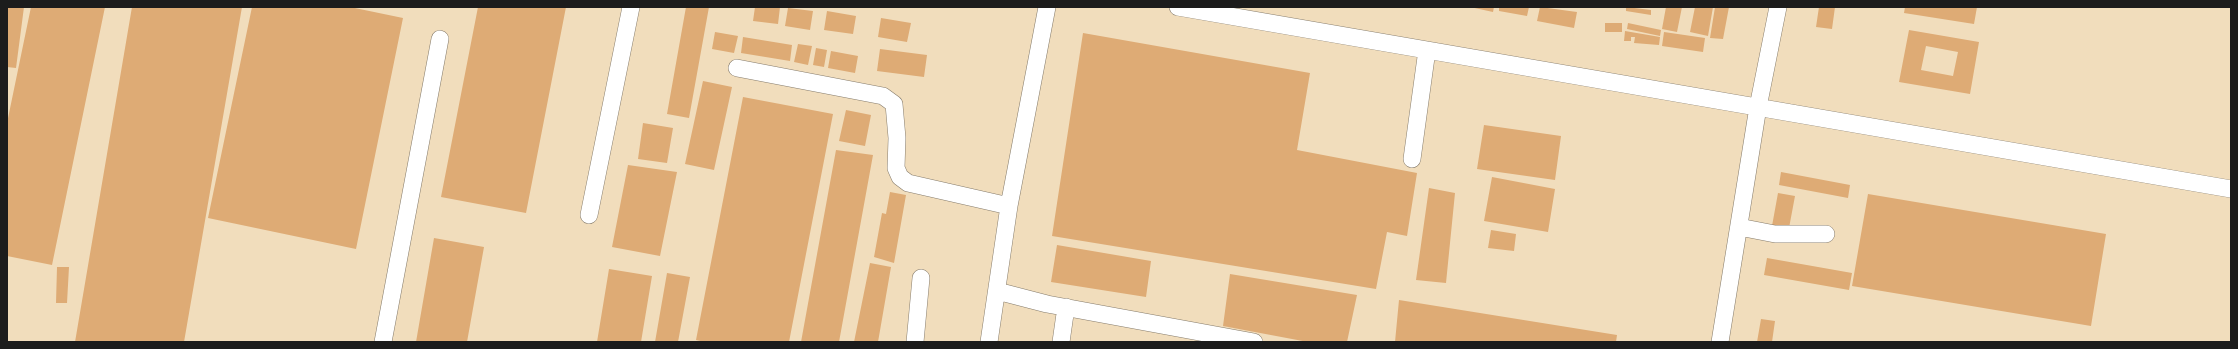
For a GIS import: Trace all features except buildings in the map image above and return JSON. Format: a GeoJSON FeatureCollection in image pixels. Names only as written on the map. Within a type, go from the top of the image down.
{"type":"FeatureCollection","features":[{"type":"Feature","properties":{"kind":"street"},"geometry":{"type":"LineString","coordinates":[[589,215],[631,7]]}},
{"type":"Feature","properties":{"kind":"street"},"geometry":{"type":"LineString","coordinates":[[989,342],[1009,206],[1047,7]]}},
{"type":"Feature","properties":{"kind":"street"},"geometry":{"type":"LineString","coordinates":[[1178,7],[2231,189]]}},
{"type":"Feature","properties":{"kind":"street"},"geometry":{"type":"LineString","coordinates":[[1720,342],[1758,107],[1778,7]]}},
{"type":"Feature","properties":{"kind":"street"},"geometry":{"type":"LineString","coordinates":[[383,342],[440,39]]}},
{"type":"Feature","properties":{"kind":"street"},"geometry":{"type":"LineString","coordinates":[[1412,159],[1427,50]]}},
{"type":"Feature","properties":{"kind":"street"},"geometry":{"type":"LineString","coordinates":[[737,68],[883,96],[894,104],[897,138],[896,168],[900,177],[908,183],[1009,206]]}},
{"type":"Feature","properties":{"kind":"street"},"geometry":{"type":"LineString","coordinates":[[1739,227],[1775,234],[1826,234]]}},
{"type":"Feature","properties":{"kind":"street"},"geometry":{"type":"LineString","coordinates":[[915,342],[921,278]]}},
{"type":"Feature","properties":{"kind":"street"},"geometry":{"type":"LineString","coordinates":[[997,291],[1066,307],[1254,342]]}},
{"type":"Feature","properties":{"kind":"street"},"geometry":{"type":"LineString","coordinates":[[1061,342],[1066,307]]}}]}
